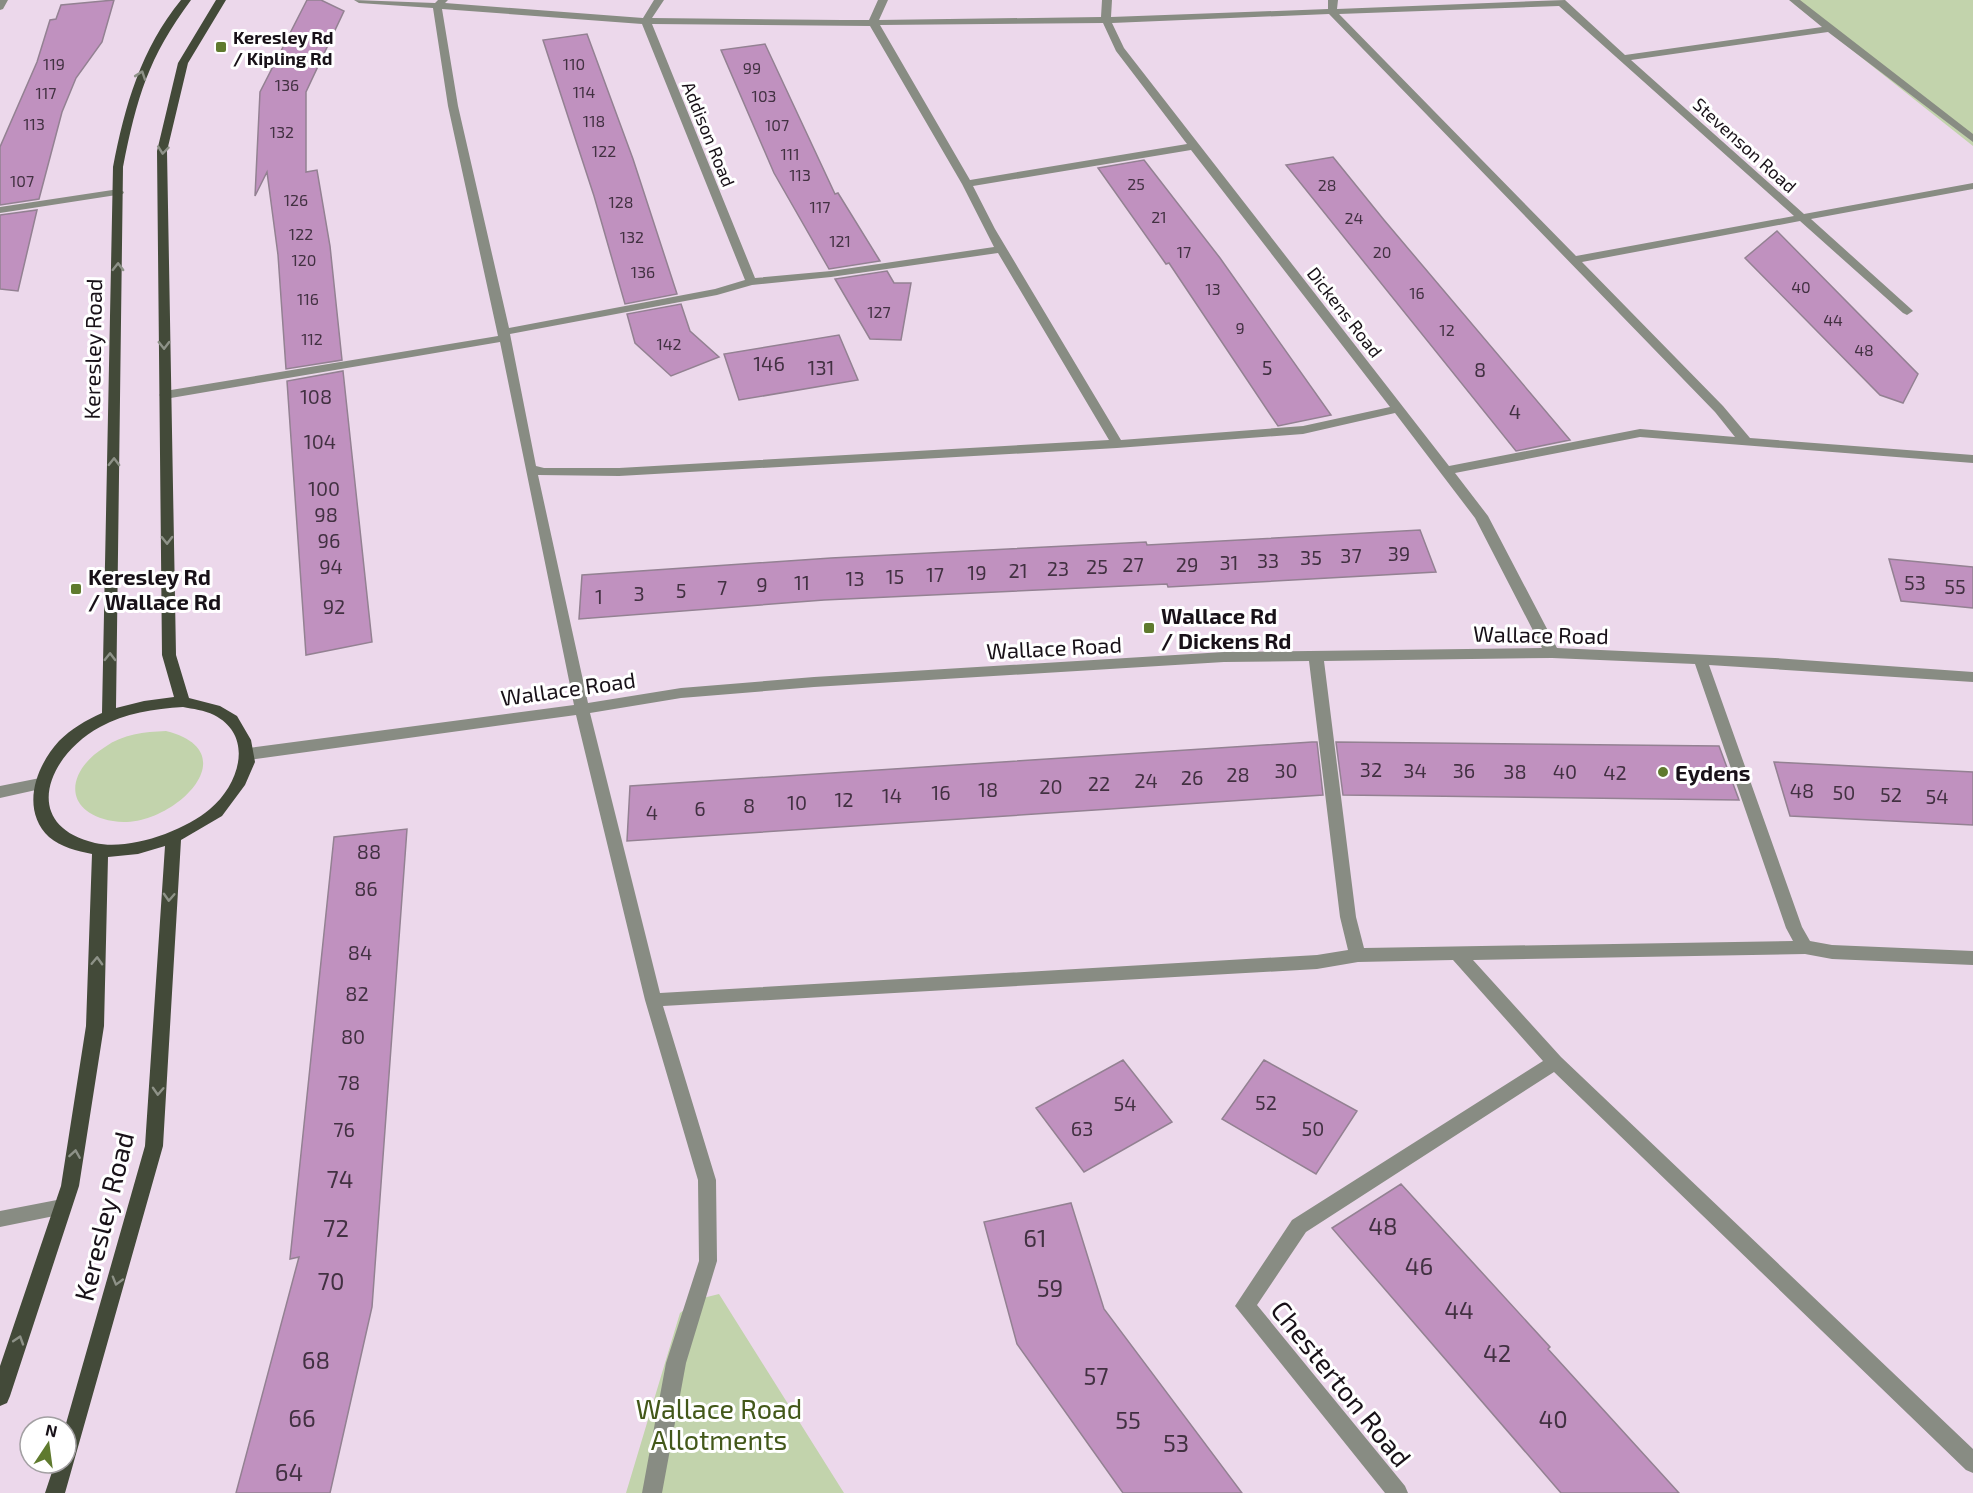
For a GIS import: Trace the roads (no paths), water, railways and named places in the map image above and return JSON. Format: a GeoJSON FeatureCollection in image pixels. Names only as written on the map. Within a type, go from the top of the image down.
{"type":"FeatureCollection","features":[{"type":"Feature","properties":{"kind":"main road","name":"Keresley Road"},"geometry":{"type":"LineString","coordinates":[[109,716],[118,167],[128,117],[143,69],[161,33],[186,0]]}},
{"type":"Feature","properties":{"kind":"main road"},"geometry":{"type":"LineString","coordinates":[[183,702],[170,655],[162,151],[183,63],[221,0]]}},
{"type":"Feature","properties":{"kind":"main road"},"geometry":{"type":"LineString","coordinates":[[183,702],[218,710],[239,726],[249,754],[243,778],[216,813],[173,838],[140,848],[100,850],[74,845],[51,830],[40,811],[40,784],[56,755],[83,730],[109,716],[147,704],[183,702]]}},
{"type":"Feature","properties":{"kind":"main road","name":"Keresley Road"},"geometry":{"type":"LineString","coordinates":[[78,1415],[154,1146],[173,838]]}},
{"type":"Feature","properties":{"kind":"main road","name":"Keresley Road"},"geometry":{"type":"LineString","coordinates":[[0,1396],[70,1186],[95,1026],[100,850]]}},
{"type":"Feature","properties":{"kind":"main road"},"geometry":{"type":"LineString","coordinates":[[55,1493],[60,1475]]}},
{"type":"Feature","properties":{"kind":"street"},"geometry":{"type":"LineString","coordinates":[[0,8],[3,0]]}},
{"type":"Feature","properties":{"kind":"street","name":"Stevenson Road"},"geometry":{"type":"LineString","coordinates":[[359,0],[440,3],[646,21],[873,22],[1106,20],[1332,6],[1561,2],[1907,311]]}},
{"type":"Feature","properties":{"kind":"street"},"geometry":{"type":"LineString","coordinates":[[646,21],[659,0]]}},
{"type":"Feature","properties":{"kind":"street"},"geometry":{"type":"LineString","coordinates":[[883,0],[873,22],[967,184],[1001,249],[1117,444]]}},
{"type":"Feature","properties":{"kind":"street","name":"Dickens Road"},"geometry":{"type":"LineString","coordinates":[[1107,0],[1106,20],[1119,49],[1481,516],[1552,653]]}},
{"type":"Feature","properties":{"kind":"street"},"geometry":{"type":"LineString","coordinates":[[1794,0],[1973,139]]}},
{"type":"Feature","properties":{"kind":"street"},"geometry":{"type":"LineString","coordinates":[[440,3],[443,57],[460,147],[505,335],[530,468],[582,709],[653,1000],[707,1180],[708,1261],[676,1363],[652,1493]]}},
{"type":"Feature","properties":{"kind":"street"},"geometry":{"type":"LineString","coordinates":[[1332,6],[1719,409],[1746,441]]}},
{"type":"Feature","properties":{"kind":"street","name":"Addison Road"},"geometry":{"type":"LineString","coordinates":[[646,21],[751,282]]}},
{"type":"Feature","properties":{"kind":"street"},"geometry":{"type":"LineString","coordinates":[[1623,58],[1830,29]]}},
{"type":"Feature","properties":{"kind":"street"},"geometry":{"type":"LineString","coordinates":[[967,184],[1194,146]]}},
{"type":"Feature","properties":{"kind":"street"},"geometry":{"type":"LineString","coordinates":[[1574,260],[1973,186]]}},
{"type":"Feature","properties":{"kind":"street"},"geometry":{"type":"LineString","coordinates":[[0,210],[119,192]]}},
{"type":"Feature","properties":{"kind":"street"},"geometry":{"type":"LineString","coordinates":[[165,395],[505,335],[717,292],[751,282],[831,274],[1001,249]]}},
{"type":"Feature","properties":{"kind":"street"},"geometry":{"type":"LineString","coordinates":[[530,468],[543,472],[619,472],[1117,444],[1302,430],[1398,409]]}},
{"type":"Feature","properties":{"kind":"street"},"geometry":{"type":"LineString","coordinates":[[1446,471],[1640,433],[1973,459]]}},
{"type":"Feature","properties":{"kind":"street","name":"Wallace Road"},"geometry":{"type":"LineString","coordinates":[[249,754],[582,709],[681,693],[814,682],[1224,657],[1552,653],[1973,677]]}},
{"type":"Feature","properties":{"kind":"street"},"geometry":{"type":"LineString","coordinates":[[1316,657],[1348,917],[1358,955]]}},
{"type":"Feature","properties":{"kind":"street"},"geometry":{"type":"LineString","coordinates":[[1701,660],[1794,928],[1805,946]]}},
{"type":"Feature","properties":{"kind":"street"},"geometry":{"type":"LineString","coordinates":[[0,792],[40,784]]}},
{"type":"Feature","properties":{"kind":"street"},"geometry":{"type":"LineString","coordinates":[[653,1000],[1317,962],[1358,955],[1459,955],[1805,946],[1832,952],[1973,958]]}},
{"type":"Feature","properties":{"kind":"street"},"geometry":{"type":"LineString","coordinates":[[1459,955],[1555,1062],[1973,1463]]}},
{"type":"Feature","properties":{"kind":"street","name":"Chesterton Road"},"geometry":{"type":"LineString","coordinates":[[1398,1493],[1245,1306],[1299,1226],[1555,1062]]}},
{"type":"Feature","properties":{"kind":"street"},"geometry":{"type":"LineString","coordinates":[[0,1219],[62,1207]]}},
{"type":"Feature","properties":{"kind":"place","name":"Keresley Rd / Kipling Rd"},"geometry":{"type":"Point","coordinates":[221,47]}},
{"type":"Feature","properties":{"kind":"place","name":"Keresley Rd / Wallace Rd"},"geometry":{"type":"Point","coordinates":[76,589]}},
{"type":"Feature","properties":{"kind":"place","name":"Wallace Rd / Dickens Rd"},"geometry":{"type":"Point","coordinates":[1149,628]}},
{"type":"Feature","properties":{"kind":"place","name":"Eydens"},"geometry":{"type":"Point","coordinates":[1663,772]}},
{"type":"Feature","properties":{"kind":"park label","name":"Wallace Road Allotments"},"geometry":{"type":"Point","coordinates":[719,1424]}}]}
